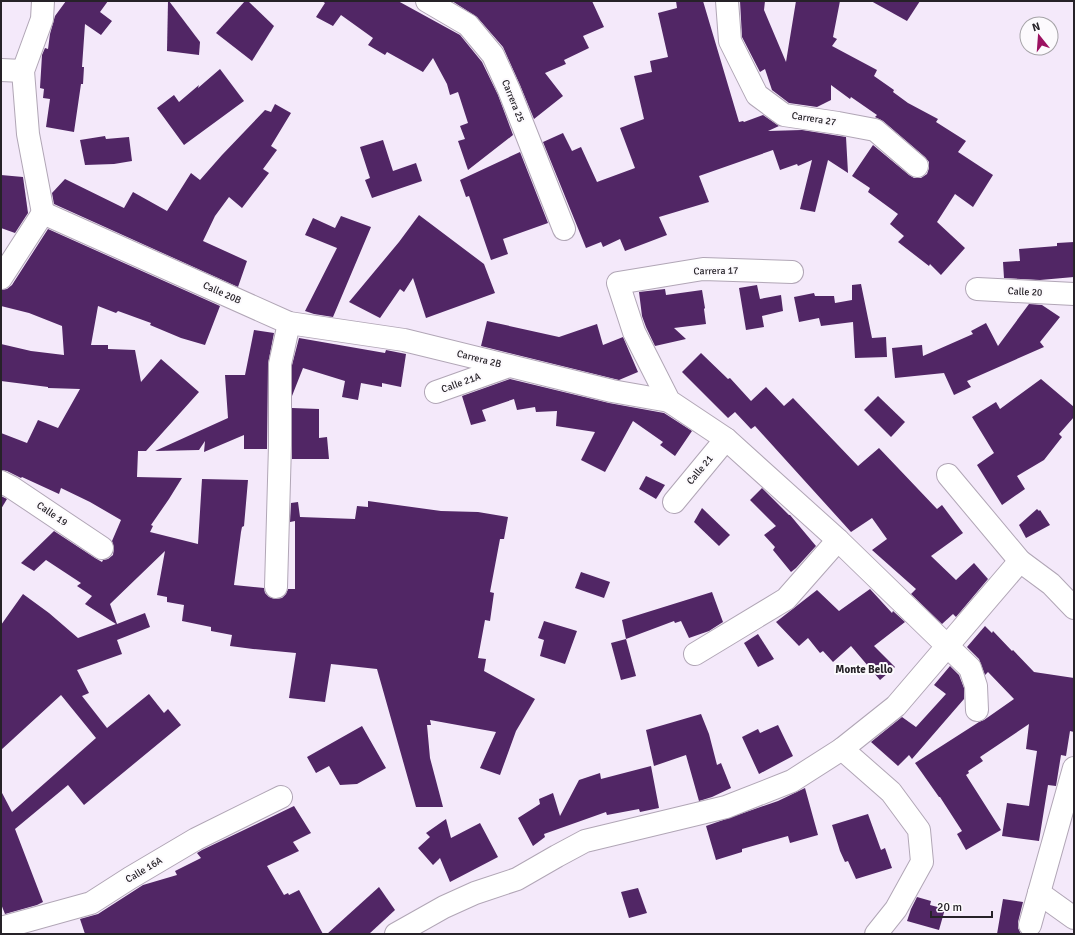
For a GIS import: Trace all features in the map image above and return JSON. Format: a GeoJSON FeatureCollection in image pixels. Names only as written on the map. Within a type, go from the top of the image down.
{"type":"FeatureCollection","features":[{"type":"Feature","properties":{"kind":"street"},"geometry":{"type":"LineString","coordinates":[[1,278],[44,213],[28,134],[23,72],[42,18],[43,1]]}},
{"type":"Feature","properties":{"kind":"street","name":"Carrera 25"},"geometry":{"type":"LineString","coordinates":[[427,1],[468,25],[493,55],[509,90],[564,229]]}},
{"type":"Feature","properties":{"kind":"street","name":"Carrera 27"},"geometry":{"type":"LineString","coordinates":[[727,1],[730,41],[757,95],[784,115],[875,130],[917,166]]}},
{"type":"Feature","properties":{"kind":"street"},"geometry":{"type":"LineString","coordinates":[[1,70],[23,72]]}},
{"type":"Feature","properties":{"kind":"street","name":"Calle 20B"},"geometry":{"type":"LineString","coordinates":[[44,213],[289,323]]}},
{"type":"Feature","properties":{"kind":"street","name":"Carrera 17"},"geometry":{"type":"LineString","coordinates":[[669,401],[634,332],[618,284],[703,269],[792,272]]}},
{"type":"Feature","properties":{"kind":"street","name":"Calle 20"},"geometry":{"type":"LineString","coordinates":[[976,289],[1074,294]]}},
{"type":"Feature","properties":{"kind":"street"},"geometry":{"type":"LineString","coordinates":[[276,587],[280,445],[280,364],[289,323]]}},
{"type":"Feature","properties":{"kind":"street","name":"Carrera 2B"},"geometry":{"type":"LineString","coordinates":[[289,323],[404,340],[612,391],[669,401]]}},
{"type":"Feature","properties":{"kind":"street","name":"Calle 21A"},"geometry":{"type":"LineString","coordinates":[[436,392],[509,366]]}},
{"type":"Feature","properties":{"kind":"street"},"geometry":{"type":"LineString","coordinates":[[669,401],[726,439],[838,540],[970,668],[976,686],[977,710]]}},
{"type":"Feature","properties":{"kind":"street","name":"Calle 21"},"geometry":{"type":"LineString","coordinates":[[674,502],[726,439]]}},
{"type":"Feature","properties":{"kind":"street"},"geometry":{"type":"LineString","coordinates":[[948,475],[1020,561],[1051,584],[1074,608]]}},
{"type":"Feature","properties":{"kind":"street","name":"Calle 19"},"geometry":{"type":"LineString","coordinates":[[1,482],[11,487],[102,548]]}},
{"type":"Feature","properties":{"kind":"street"},"geometry":{"type":"LineString","coordinates":[[695,654],[786,599],[838,540]]}},
{"type":"Feature","properties":{"kind":"street"},"geometry":{"type":"LineString","coordinates":[[397,934],[444,907],[475,893],[517,879],[585,841],[726,807],[792,781],[842,748],[896,706],[1020,561]]}},
{"type":"Feature","properties":{"kind":"street"},"geometry":{"type":"LineString","coordinates":[[842,748],[891,792],[919,830],[922,862],[896,909],[876,934]]}},
{"type":"Feature","properties":{"kind":"street"},"geometry":{"type":"LineString","coordinates":[[1030,925],[1074,768]]}},
{"type":"Feature","properties":{"kind":"street","name":"Calle 16A"},"geometry":{"type":"LineString","coordinates":[[1,928],[90,903],[196,839],[281,797]]}},
{"type":"Feature","properties":{"kind":"street"},"geometry":{"type":"LineString","coordinates":[[1039,893],[1074,918]]}},
{"type":"Feature","properties":{"kind":"building"},"geometry":{"type":"Polygon","coordinates":[[[66,1],[108,1],[100,12],[112,21],[101,35],[85,24],[82,67],[84,67],[83,84],[81,84],[74,132],[46,127],[50,99],[43,98],[44,89],[40,88],[42,55],[45,48],[48,49],[55,16],[66,1]]]}},
{"type":"Feature","properties":{"kind":"building"},"geometry":{"type":"Polygon","coordinates":[[[168,1],[200,42],[199,55],[167,51],[168,1]]]}},
{"type":"Feature","properties":{"kind":"building"},"geometry":{"type":"Polygon","coordinates":[[[245,1],[248,1],[274,26],[252,61],[216,33],[245,1]]]}},
{"type":"Feature","properties":{"kind":"building"},"geometry":{"type":"Polygon","coordinates":[[[322,1],[398,1],[460,35],[482,62],[498,95],[513,135],[468,170],[458,141],[465,139],[460,126],[468,123],[458,92],[450,95],[447,84],[433,58],[423,72],[387,52],[385,55],[368,45],[373,38],[341,15],[333,26],[316,17],[325,3],[322,1]]]}},
{"type":"Feature","properties":{"kind":"building"},"geometry":{"type":"Polygon","coordinates":[[[452,1],[592,1],[604,27],[583,36],[589,48],[564,60],[566,64],[545,73],[563,96],[534,119],[503,47],[477,17],[452,1]]]}},
{"type":"Feature","properties":{"kind":"building"},"geometry":{"type":"Polygon","coordinates":[[[676,1],[703,1],[739,122],[744,122],[763,115],[779,126],[768,131],[802,130],[846,137],[848,173],[828,160],[815,212],[800,209],[812,160],[798,166],[797,164],[780,170],[773,150],[699,176],[709,202],[659,217],[667,235],[625,251],[620,239],[603,247],[601,242],[586,248],[543,142],[563,133],[572,151],[581,147],[597,182],[635,168],[620,128],[644,119],[634,76],[652,72],[650,61],[668,57],[658,13],[677,8],[676,1]]]}},
{"type":"Feature","properties":{"kind":"building"},"geometry":{"type":"Polygon","coordinates":[[[740,1],[765,1],[764,10],[786,62],[796,1],[840,1],[833,37],[837,39],[832,46],[877,70],[874,76],[894,90],[893,92],[908,103],[938,119],[936,122],[966,141],[958,152],[993,175],[973,207],[955,194],[937,222],[965,248],[941,275],[930,264],[929,266],[898,242],[904,236],[890,224],[898,214],[868,192],[870,188],[852,176],[873,145],[914,178],[921,178],[927,174],[929,162],[883,121],[875,117],[877,115],[851,97],[850,99],[831,85],[831,100],[817,107],[789,103],[772,90],[765,69],[760,72],[742,37],[740,1]]]}},
{"type":"Feature","properties":{"kind":"building"},"geometry":{"type":"Polygon","coordinates":[[[871,1],[920,1],[907,21],[871,1]]]}},
{"type":"Feature","properties":{"kind":"building"},"geometry":{"type":"Polygon","coordinates":[[[220,69],[244,101],[184,145],[157,108],[174,95],[179,102],[220,69]]]}},
{"type":"Feature","properties":{"kind":"building"},"geometry":{"type":"Polygon","coordinates":[[[275,104],[291,113],[271,146],[277,150],[263,169],[269,173],[242,208],[229,197],[215,216],[203,241],[247,261],[238,287],[54,204],[52,193],[65,179],[124,208],[133,192],[167,211],[191,173],[200,180],[265,110],[271,112],[275,104]]]}},
{"type":"Feature","properties":{"kind":"building"},"geometry":{"type":"Polygon","coordinates":[[[105,136],[106,139],[129,137],[132,161],[114,164],[85,165],[80,140],[105,136]]]}},
{"type":"Feature","properties":{"kind":"building"},"geometry":{"type":"Polygon","coordinates":[[[383,140],[393,171],[416,163],[422,181],[372,198],[365,180],[370,178],[360,147],[383,140]]]}},
{"type":"Feature","properties":{"kind":"building"},"geometry":{"type":"Polygon","coordinates":[[[520,152],[548,223],[503,239],[508,254],[491,260],[469,196],[466,197],[460,180],[520,152]]]}},
{"type":"Feature","properties":{"kind":"building"},"geometry":{"type":"Polygon","coordinates":[[[1,175],[23,177],[28,213],[15,233],[1,228],[1,175]]]}},
{"type":"Feature","properties":{"kind":"building"},"geometry":{"type":"Polygon","coordinates":[[[419,215],[484,264],[495,293],[426,318],[413,278],[404,292],[400,289],[380,318],[349,302],[399,242],[419,215]]]}},
{"type":"Feature","properties":{"kind":"building"},"geometry":{"type":"Polygon","coordinates":[[[341,216],[371,227],[333,317],[314,314],[305,311],[337,248],[305,235],[313,218],[335,228],[341,216]]]}},
{"type":"Feature","properties":{"kind":"building"},"geometry":{"type":"Polygon","coordinates":[[[48,229],[220,306],[205,345],[181,338],[150,325],[151,323],[118,311],[116,313],[98,306],[91,345],[108,345],[108,349],[135,350],[141,382],[161,359],[199,392],[146,451],[138,451],[137,477],[182,478],[151,525],[153,526],[150,532],[198,544],[202,479],[248,480],[244,526],[242,527],[241,532],[234,585],[264,588],[265,593],[269,597],[275,599],[282,598],[288,589],[295,589],[295,521],[290,522],[291,503],[298,502],[300,517],[355,519],[357,506],[368,507],[368,501],[441,511],[478,512],[508,517],[504,539],[500,539],[490,592],[494,593],[490,621],[485,620],[478,658],[486,659],[484,671],[535,699],[516,731],[500,775],[480,768],[496,732],[430,720],[431,725],[427,725],[430,758],[443,807],[416,807],[377,669],[331,664],[325,702],[289,698],[296,653],[230,646],[232,635],[211,631],[211,627],[182,621],[184,605],[167,602],[167,597],[157,595],[165,551],[110,604],[117,624],[145,613],[150,627],[117,640],[122,654],[77,670],[89,693],[82,696],[107,728],[149,694],[164,713],[168,709],[181,725],[84,805],[68,785],[15,829],[43,902],[5,914],[1,904],[1,791],[12,812],[96,738],[61,695],[1,750],[1,625],[23,594],[49,613],[78,638],[116,624],[85,604],[92,596],[77,586],[81,583],[46,560],[34,571],[21,563],[54,531],[102,562],[113,555],[114,548],[112,541],[121,520],[90,502],[61,488],[59,494],[22,477],[21,478],[7,471],[1,470],[1,433],[27,443],[38,420],[58,428],[80,389],[48,388],[1,381],[1,344],[31,351],[64,355],[62,326],[29,313],[1,306],[1,290],[7,289],[12,285],[48,229]]]}},
{"type":"Feature","properties":{"kind":"building"},"geometry":{"type":"Polygon","coordinates":[[[1074,242],[1074,277],[1040,280],[1004,278],[1003,262],[1020,261],[1019,249],[1057,246],[1057,243],[1074,242]]]}},
{"type":"Feature","properties":{"kind":"building"},"geometry":{"type":"Polygon","coordinates":[[[861,284],[872,338],[886,337],[887,357],[855,358],[853,322],[821,326],[819,318],[799,322],[794,297],[814,293],[815,296],[834,296],[835,303],[852,300],[852,285],[861,284]]]}},
{"type":"Feature","properties":{"kind":"building"},"geometry":{"type":"Polygon","coordinates":[[[757,285],[760,299],[781,295],[783,311],[762,316],[764,327],[746,330],[739,288],[757,285]]]}},
{"type":"Feature","properties":{"kind":"building"},"geometry":{"type":"Polygon","coordinates":[[[665,289],[666,295],[702,290],[706,324],[674,328],[686,339],[655,346],[642,316],[639,292],[665,289]]]}},
{"type":"Feature","properties":{"kind":"building"},"geometry":{"type":"Polygon","coordinates":[[[1029,304],[1042,305],[1060,317],[1040,342],[1044,347],[967,381],[971,387],[954,395],[944,373],[895,378],[892,348],[922,345],[923,356],[973,334],[971,331],[986,323],[998,346],[1029,304]]]}},
{"type":"Feature","properties":{"kind":"building"},"geometry":{"type":"Polygon","coordinates":[[[487,321],[559,337],[597,324],[603,345],[623,337],[638,372],[619,380],[481,346],[487,321]]]}},
{"type":"Feature","properties":{"kind":"building"},"geometry":{"type":"Polygon","coordinates":[[[254,330],[274,333],[268,364],[267,449],[244,449],[244,435],[204,452],[205,441],[199,450],[155,451],[228,418],[225,375],[245,375],[254,330]]]}},
{"type":"Feature","properties":{"kind":"building"},"geometry":{"type":"Polygon","coordinates":[[[299,338],[385,353],[386,350],[406,354],[401,387],[382,383],[382,387],[361,383],[358,400],[342,397],[345,381],[303,368],[292,396],[292,365],[299,338]]]}},
{"type":"Feature","properties":{"kind":"building"},"geometry":{"type":"Polygon","coordinates":[[[701,353],[728,379],[730,378],[751,401],[766,387],[784,406],[793,398],[858,466],[879,448],[937,509],[942,505],[963,533],[931,556],[956,580],[974,563],[988,579],[956,617],[953,614],[942,624],[911,594],[916,589],[872,550],[887,539],[872,518],[851,532],[755,426],[751,429],[735,412],[728,418],[682,372],[701,353]]]}},
{"type":"Feature","properties":{"kind":"building"},"geometry":{"type":"Polygon","coordinates":[[[510,379],[609,403],[664,413],[692,431],[675,456],[660,445],[663,442],[633,421],[605,472],[581,460],[595,432],[556,426],[557,411],[536,412],[535,407],[517,410],[514,399],[482,410],[486,421],[471,425],[462,396],[510,379]]]}},
{"type":"Feature","properties":{"kind":"building"},"geometry":{"type":"Polygon","coordinates":[[[1041,379],[1074,407],[1074,417],[1059,434],[1062,437],[1044,460],[1017,476],[1025,489],[1002,505],[977,465],[994,453],[972,417],[996,402],[1000,409],[1041,379]]]}},
{"type":"Feature","properties":{"kind":"building"},"geometry":{"type":"Polygon","coordinates":[[[878,396],[905,422],[891,437],[864,410],[878,396]]]}},
{"type":"Feature","properties":{"kind":"building"},"geometry":{"type":"Polygon","coordinates":[[[292,408],[319,409],[319,438],[327,437],[329,459],[292,459],[292,408]]]}},
{"type":"Feature","properties":{"kind":"building"},"geometry":{"type":"Polygon","coordinates":[[[646,476],[665,485],[656,499],[639,489],[646,476]]]}},
{"type":"Feature","properties":{"kind":"building"},"geometry":{"type":"Polygon","coordinates":[[[762,488],[790,515],[816,546],[791,572],[773,550],[775,547],[764,535],[776,526],[750,500],[762,488]]]}},
{"type":"Feature","properties":{"kind":"building"},"geometry":{"type":"Polygon","coordinates":[[[1,496],[7,499],[1,509],[1,496]]]}},
{"type":"Feature","properties":{"kind":"building"},"geometry":{"type":"Polygon","coordinates":[[[702,508],[730,535],[719,546],[694,522],[702,508]]]}},
{"type":"Feature","properties":{"kind":"building"},"geometry":{"type":"Polygon","coordinates":[[[1037,509],[1039,511],[1040,510],[1050,525],[1026,538],[1019,525],[1037,509]]]}},
{"type":"Feature","properties":{"kind":"building"},"geometry":{"type":"Polygon","coordinates":[[[581,572],[610,582],[604,598],[575,588],[581,572]]]}},
{"type":"Feature","properties":{"kind":"building"},"geometry":{"type":"Polygon","coordinates":[[[870,589],[892,613],[893,611],[905,622],[874,646],[895,667],[880,680],[851,646],[833,662],[823,651],[820,653],[808,638],[799,646],[776,622],[817,590],[839,611],[870,589]]]}},
{"type":"Feature","properties":{"kind":"building"},"geometry":{"type":"Polygon","coordinates":[[[712,592],[723,622],[709,631],[689,638],[681,621],[675,623],[674,621],[626,639],[622,620],[712,592]]]}},
{"type":"Feature","properties":{"kind":"building"},"geometry":{"type":"Polygon","coordinates":[[[544,621],[577,631],[565,664],[540,656],[544,640],[538,638],[544,621]]]}},
{"type":"Feature","properties":{"kind":"building"},"geometry":{"type":"Polygon","coordinates":[[[985,626],[992,633],[993,631],[1034,672],[1074,678],[1074,732],[1070,731],[1066,756],[1061,755],[1056,786],[1048,785],[1039,841],[1002,836],[1007,803],[1029,806],[1037,751],[1026,749],[1029,724],[980,757],[983,761],[968,771],[969,773],[966,775],[1001,830],[966,850],[957,834],[962,831],[940,797],[915,763],[984,720],[1014,699],[988,672],[985,675],[979,659],[967,647],[985,626]]]}},
{"type":"Feature","properties":{"kind":"building"},"geometry":{"type":"Polygon","coordinates":[[[758,634],[774,659],[758,667],[744,643],[758,634]]]}},
{"type":"Feature","properties":{"kind":"building"},"geometry":{"type":"Polygon","coordinates":[[[626,639],[636,676],[621,680],[611,643],[626,639]]]}},
{"type":"Feature","properties":{"kind":"building"},"geometry":{"type":"Polygon","coordinates":[[[950,666],[959,675],[964,688],[964,699],[912,759],[909,755],[898,766],[871,742],[902,717],[916,727],[946,694],[934,685],[950,666]]]}},
{"type":"Feature","properties":{"kind":"building"},"geometry":{"type":"Polygon","coordinates":[[[701,714],[709,734],[717,765],[721,763],[731,788],[699,801],[686,755],[654,766],[646,730],[701,714]]]}},
{"type":"Feature","properties":{"kind":"building"},"geometry":{"type":"Polygon","coordinates":[[[778,725],[793,756],[759,774],[742,737],[758,729],[760,733],[778,725]]]}},
{"type":"Feature","properties":{"kind":"building"},"geometry":{"type":"Polygon","coordinates":[[[362,726],[386,768],[357,784],[340,785],[329,766],[316,773],[307,757],[362,726]]]}},
{"type":"Feature","properties":{"kind":"building"},"geometry":{"type":"Polygon","coordinates":[[[651,766],[659,808],[640,812],[639,809],[607,815],[606,812],[544,834],[545,837],[533,846],[518,818],[540,804],[539,799],[553,793],[560,816],[579,780],[600,773],[601,779],[651,766]]]}},
{"type":"Feature","properties":{"kind":"building"},"geometry":{"type":"Polygon","coordinates":[[[805,788],[818,835],[790,843],[788,836],[742,849],[742,852],[716,860],[706,826],[778,801],[805,788]]]}},
{"type":"Feature","properties":{"kind":"building"},"geometry":{"type":"Polygon","coordinates":[[[294,806],[311,833],[293,842],[299,851],[267,866],[284,895],[288,893],[289,895],[299,890],[323,934],[85,934],[80,919],[98,914],[143,885],[177,875],[175,871],[201,858],[197,853],[202,850],[294,806]]]}},
{"type":"Feature","properties":{"kind":"building"},"geometry":{"type":"Polygon","coordinates":[[[868,814],[881,850],[885,848],[892,868],[856,879],[848,861],[845,862],[840,851],[832,825],[868,814]]]}},
{"type":"Feature","properties":{"kind":"building"},"geometry":{"type":"Polygon","coordinates":[[[446,819],[451,838],[480,823],[498,857],[450,882],[440,858],[433,865],[418,848],[430,837],[426,833],[446,819]]]}},
{"type":"Feature","properties":{"kind":"building"},"geometry":{"type":"Polygon","coordinates":[[[379,887],[395,910],[369,934],[327,934],[379,887]]]}},
{"type":"Feature","properties":{"kind":"building"},"geometry":{"type":"Polygon","coordinates":[[[638,888],[647,913],[629,918],[621,892],[638,888]]]}},
{"type":"Feature","properties":{"kind":"building"},"geometry":{"type":"Polygon","coordinates":[[[917,897],[931,901],[930,905],[945,909],[939,930],[907,921],[917,897]]]}},
{"type":"Feature","properties":{"kind":"building"},"geometry":{"type":"Polygon","coordinates":[[[1003,899],[1023,902],[1018,922],[1018,928],[1021,934],[997,934],[1003,899]]]}},
{"type":"Feature","properties":{"kind":"district","name":"Monte Bello"},"geometry":{"type":"Point","coordinates":[864,669]}}]}
